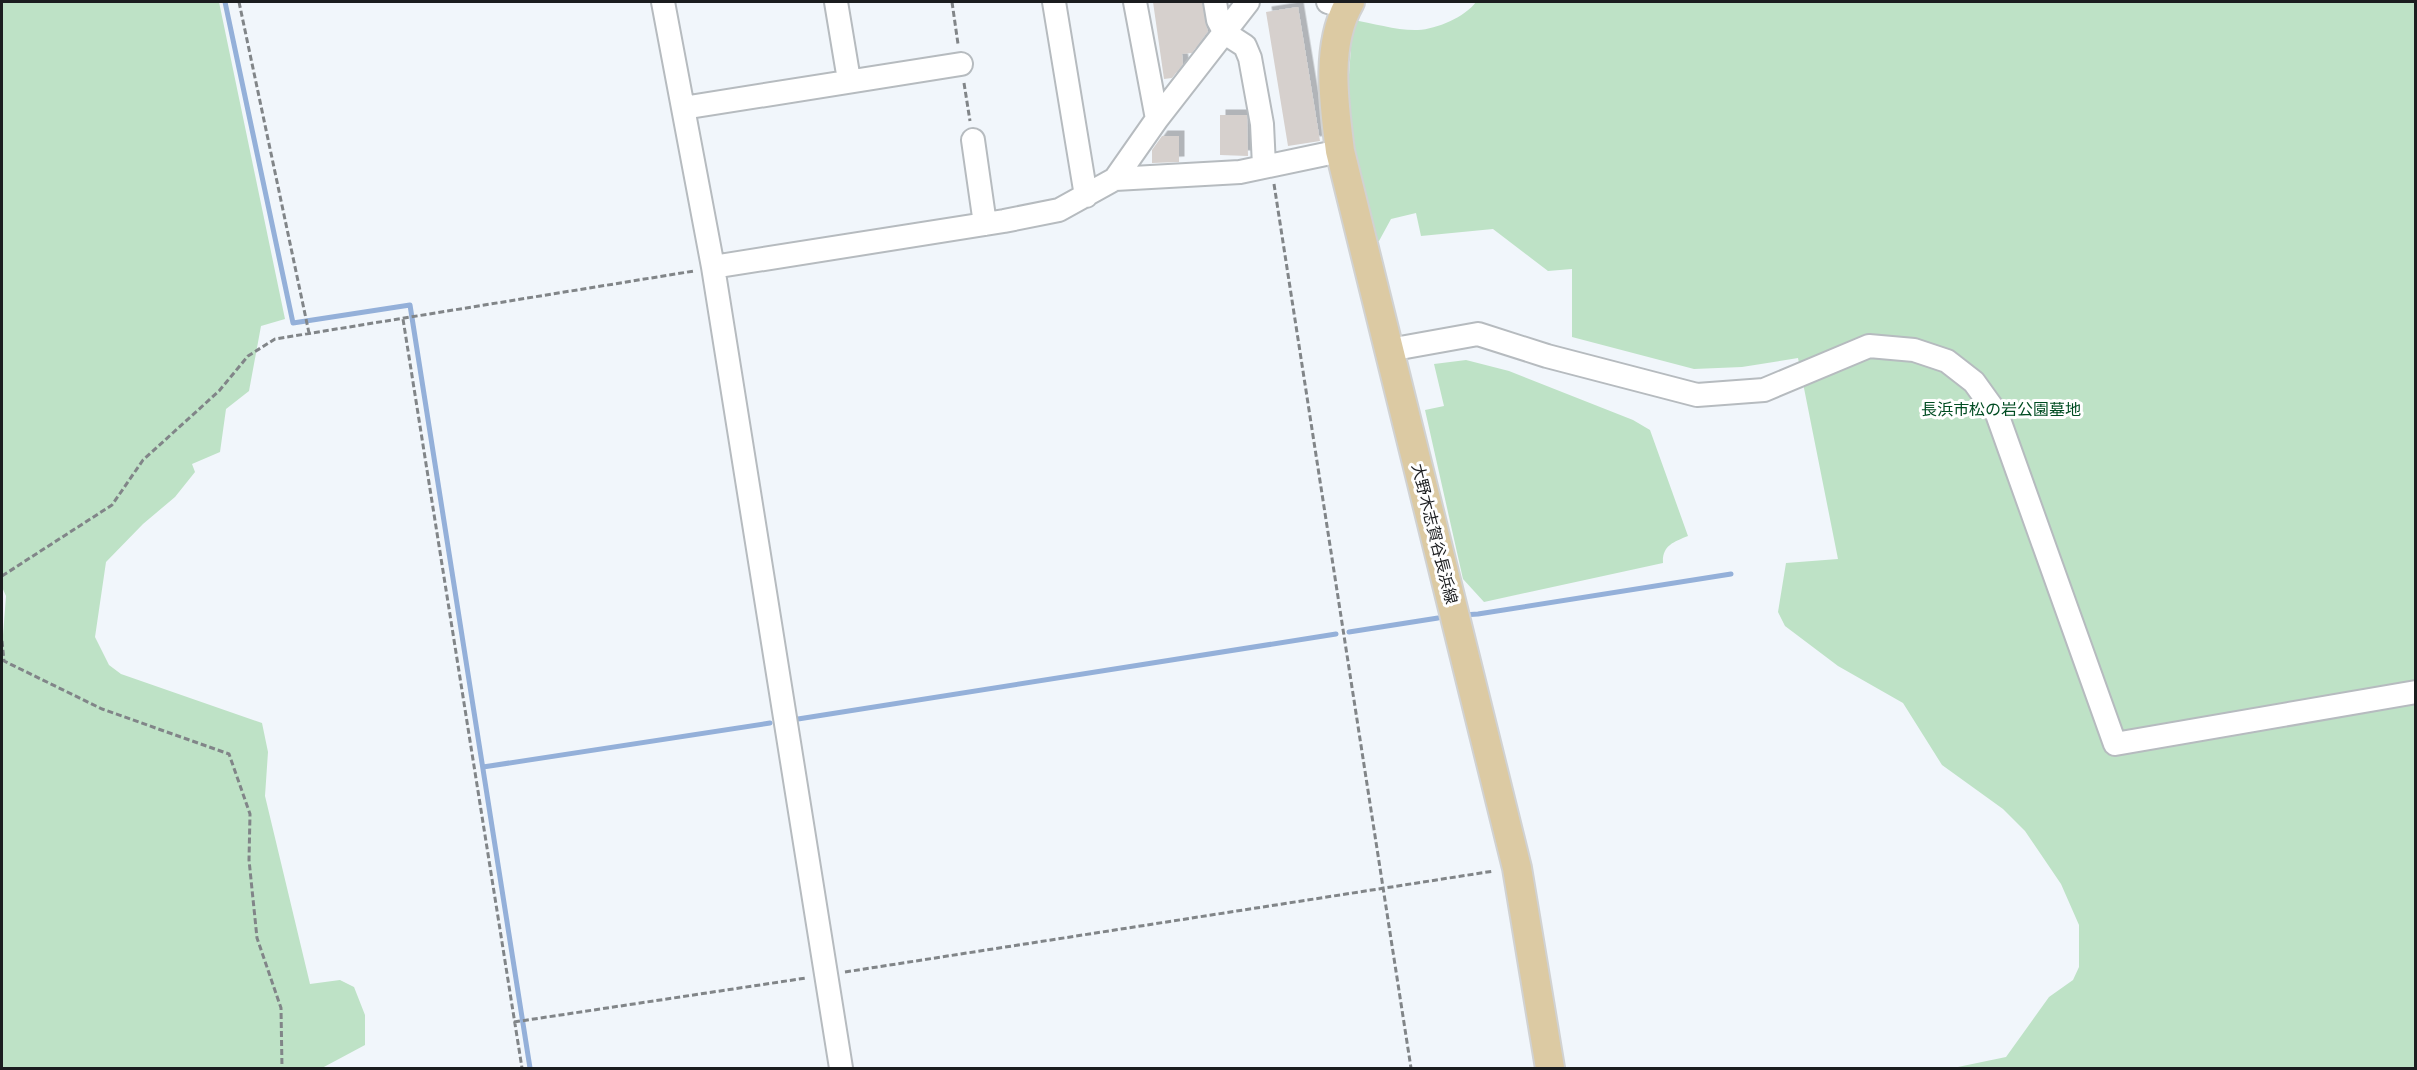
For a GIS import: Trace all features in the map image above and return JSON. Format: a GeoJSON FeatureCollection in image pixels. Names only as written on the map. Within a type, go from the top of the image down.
{"type":"FeatureCollection","features":[{"type":"Feature","properties":{"kind":"main road","name":"大野木志賀谷長浜線"},"geometry":{"type":"LineString","coordinates":[[1342,4],[1332,88],[1340,151],[1516,868],[1550,1068]]}},
{"type":"Feature","properties":{"kind":"street"},"geometry":{"type":"LineString","coordinates":[[663,2],[713,267],[841,1068]]}},
{"type":"Feature","properties":{"kind":"street"},"geometry":{"type":"LineString","coordinates":[[836,2],[849,80]]}},
{"type":"Feature","properties":{"kind":"street"},"geometry":{"type":"LineString","coordinates":[[1054,2],[1086,196]]}},
{"type":"Feature","properties":{"kind":"street"},"geometry":{"type":"LineString","coordinates":[[1135,2],[1157,119]]}},
{"type":"Feature","properties":{"kind":"street"},"geometry":{"type":"LineString","coordinates":[[1215,2],[1218,20],[1225,33],[1245,46],[1250,58],[1268,165]]}},
{"type":"Feature","properties":{"kind":"street"},"geometry":{"type":"LineString","coordinates":[[713,267],[1059,210],[1114,179],[1157,119],[1248,2]]}},
{"type":"Feature","properties":{"kind":"street"},"geometry":{"type":"LineString","coordinates":[[683,108],[962,64]]}},
{"type":"Feature","properties":{"kind":"street"},"geometry":{"type":"LineString","coordinates":[[973,140],[985,224]]}},
{"type":"Feature","properties":{"kind":"street"},"geometry":{"type":"LineString","coordinates":[[1114,179],[1240,172],[1340,151]]}},
{"type":"Feature","properties":{"kind":"street"},"geometry":{"type":"LineString","coordinates":[[1389,350],[1478,334],[1547,356],[1697,395],[1764,390],[1869,346],[1914,350],[1947,361],[1974,382],[1997,414],[2115,744],[2415,692]]}},
{"type":"Feature","properties":{"kind":"path"},"geometry":{"type":"LineString","coordinates":[[239,2],[309,333]]}},
{"type":"Feature","properties":{"kind":"path"},"geometry":{"type":"LineString","coordinates":[[1268,165],[1411,1068]]}},
{"type":"Feature","properties":{"kind":"path"},"geometry":{"type":"LineString","coordinates":[[2,576],[112,506],[143,460],[219,391],[248,356],[275,339],[713,267]]}},
{"type":"Feature","properties":{"kind":"path"},"geometry":{"type":"LineString","coordinates":[[403,319],[522,1068]]}},
{"type":"Feature","properties":{"kind":"path"},"geometry":{"type":"LineString","coordinates":[[2,641],[4,661],[14,666],[102,709],[229,754],[250,814],[249,860],[257,938],[281,1008],[282,1068]]}},
{"type":"Feature","properties":{"kind":"path"},"geometry":{"type":"LineString","coordinates":[[514,1022],[1516,868]]}},
{"type":"Feature","properties":{"kind":"green space"},"geometry":{"type":"Polygon","coordinates":[[[2,2],[219,2],[285,319],[261,326],[249,391],[226,409],[220,452],[192,464],[195,472],[175,497],[143,524],[106,562],[95,637],[109,665],[121,674],[262,723],[268,752],[265,796],[310,984],[340,980],[354,987],[365,1015],[365,1045],[322,1068],[2,1068],[2,648],[6,596],[2,587],[2,2]]]}},
{"type":"Feature","properties":{"kind":"green space","name":"長浜市松の岩公園墓地"},"geometry":{"type":"Polygon","coordinates":[[[1476,2],[2415,2],[2415,1068],[1953,1068],[2006,1057],[2049,997],[2073,980],[2079,967],[2079,925],[2061,884],[2025,831],[2003,809],[1942,765],[1903,703],[1838,666],[1785,626],[1778,612],[1786,563],[1838,559],[1798,358],[1742,367],[1694,369],[1572,337],[1572,269],[1548,271],[1493,229],[1421,236],[1416,213],[1391,219],[1379,241],[1373,241],[1368,235],[1347,102],[1353,20],[1402,29],[1425,29],[1442,25],[1458,17],[1476,2]]]}},
{"type":"Feature","properties":{"kind":"green space"},"geometry":{"type":"Polygon","coordinates":[[[1466,360],[1509,371],[1633,420],[1650,430],[1688,536],[1673,543],[1664,552],[1663,563],[1484,602],[1463,579],[1425,410],[1444,406],[1434,364],[1466,360]]]}},
{"type":"Feature","properties":{"kind":"building"},"geometry":{"type":"Polygon","coordinates":[[[1153,2],[1202,2],[1208,31],[1192,53],[1182,54],[1183,64],[1172,78],[1164,79],[1153,2]]]}},
{"type":"Feature","properties":{"kind":"building"},"geometry":{"type":"Polygon","coordinates":[[[1298,7],[1320,141],[1288,146],[1266,12],[1298,7]]]}},
{"type":"Feature","properties":{"kind":"building"},"geometry":{"type":"Polygon","coordinates":[[[1220,115],[1247,115],[1248,156],[1220,155],[1220,115]]]}},
{"type":"Feature","properties":{"kind":"building"},"geometry":{"type":"Polygon","coordinates":[[[1162,136],[1179,136],[1179,162],[1152,163],[1152,150],[1162,136]]]}},
{"type":"Feature","properties":{"kind":"waterway"},"geometry":{"type":"LineString","coordinates":[[225,2],[293,323],[410,305],[530,1068]]}},
{"type":"Feature","properties":{"kind":"waterway"},"geometry":{"type":"LineString","coordinates":[[1463,615],[1731,574]]}},
{"type":"Feature","properties":{"kind":"waterway"},"geometry":{"type":"LineString","coordinates":[[1349,632],[1438,618]]}},
{"type":"Feature","properties":{"kind":"waterway"},"geometry":{"type":"LineString","coordinates":[[798,719],[1336,634]]}},
{"type":"Feature","properties":{"kind":"waterway"},"geometry":{"type":"LineString","coordinates":[[483,767],[770,723]]}}]}
